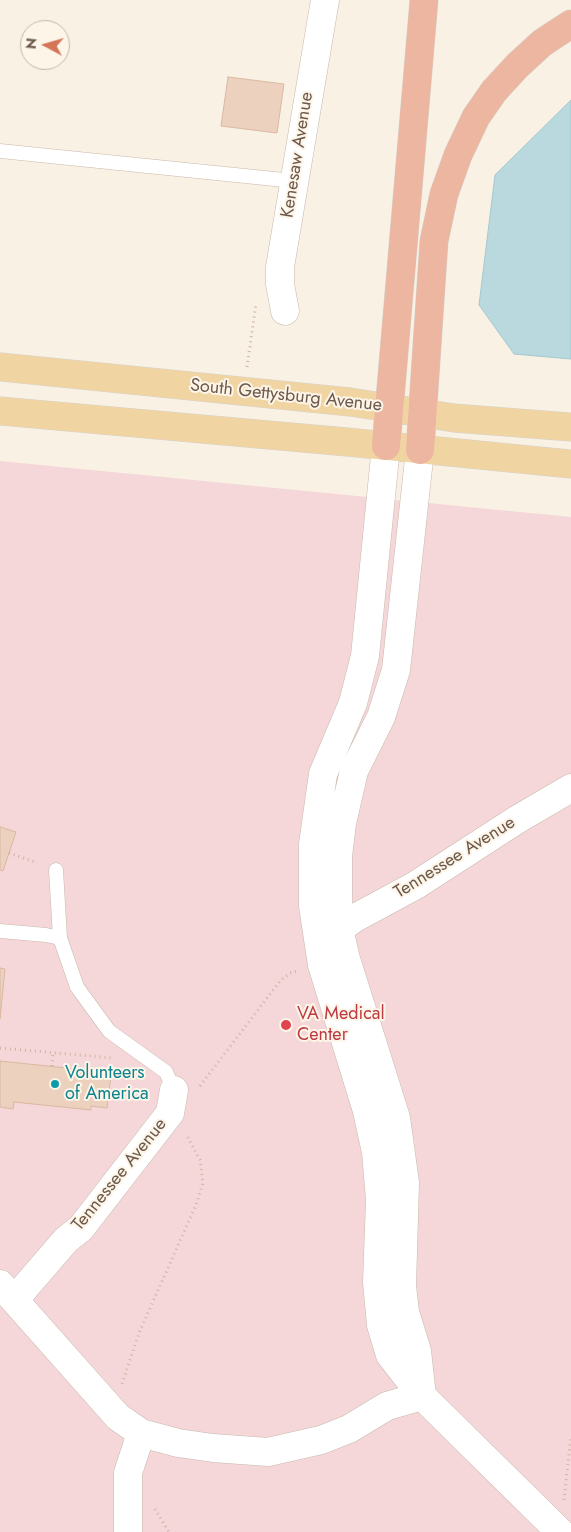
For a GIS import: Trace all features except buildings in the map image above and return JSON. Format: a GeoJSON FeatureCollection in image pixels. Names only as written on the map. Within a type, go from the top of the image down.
{"type":"FeatureCollection","features":[{"type":"Feature","properties":{"kind":"highway"},"geometry":{"type":"LineString","coordinates":[[386,446],[424,0]]}},
{"type":"Feature","properties":{"kind":"highway"},"geometry":{"type":"LineString","coordinates":[[420,450],[434,241],[444,194],[458,155],[476,117],[494,91],[517,66],[542,44],[571,24]]}},
{"type":"Feature","properties":{"kind":"main road","name":"South Gettysburg Avenue"},"geometry":{"type":"LineString","coordinates":[[0,367],[242,390],[350,402],[477,420],[571,427]]}},
{"type":"Feature","properties":{"kind":"main road"},"geometry":{"type":"LineString","coordinates":[[0,411],[571,464]]}},
{"type":"Feature","properties":{"kind":"street","name":"Kenesaw Avenue"},"geometry":{"type":"LineString","coordinates":[[285,311],[280,284],[280,266],[325,0]]}},
{"type":"Feature","properties":{"kind":"street"},"geometry":{"type":"LineString","coordinates":[[386,446],[365,656],[353,703],[323,774],[313,844],[313,906],[346,959],[396,1118],[405,1183],[402,1286],[406,1312],[417,1351],[422,1396],[560,1532]]}},
{"type":"Feature","properties":{"kind":"street"},"geometry":{"type":"LineString","coordinates":[[329,933],[342,823],[354,771],[381,717],[396,670],[420,450]]}},
{"type":"Feature","properties":{"kind":"street","name":"Tennessee Avenue"},"geometry":{"type":"LineString","coordinates":[[329,933],[416,885],[571,788]]}},
{"type":"Feature","properties":{"kind":"street","name":"Tennessee Avenue"},"geometry":{"type":"LineString","coordinates":[[7,1291],[81,1228],[170,1113],[174,1092]]}},
{"type":"Feature","properties":{"kind":"street"},"geometry":{"type":"LineString","coordinates":[[7,1291],[118,1417],[141,1433],[178,1443],[230,1450],[268,1452],[321,1440],[349,1429],[387,1406],[422,1396]]}},
{"type":"Feature","properties":{"kind":"street"},"geometry":{"type":"LineString","coordinates":[[128,1532],[128,1472],[141,1433]]}},
{"type":"Feature","properties":{"kind":"lane"},"geometry":{"type":"LineString","coordinates":[[0,151],[294,181]]}},
{"type":"Feature","properties":{"kind":"lane"},"geometry":{"type":"LineString","coordinates":[[371,601],[404,604]]}},
{"type":"Feature","properties":{"kind":"lane"},"geometry":{"type":"LineString","coordinates":[[353,703],[381,717]]}},
{"type":"Feature","properties":{"kind":"lane"},"geometry":{"type":"LineString","coordinates":[[56,870],[60,938],[77,988],[110,1031],[166,1072],[174,1092]]}},
{"type":"Feature","properties":{"kind":"lane"},"geometry":{"type":"LineString","coordinates":[[0,931],[60,938]]}},
{"type":"Feature","properties":{"kind":"path"},"geometry":{"type":"LineString","coordinates":[[246,372],[256,301]]}},
{"type":"Feature","properties":{"kind":"path"},"geometry":{"type":"LineString","coordinates":[[9,853],[35,862]]}},
{"type":"Feature","properties":{"kind":"path"},"geometry":{"type":"LineString","coordinates":[[109,1092],[174,1092],[280,981],[290,973],[303,970]]}},
{"type":"Feature","properties":{"kind":"path"},"geometry":{"type":"LineString","coordinates":[[0,1048],[116,1058]]}},
{"type":"Feature","properties":{"kind":"path"},"geometry":{"type":"LineString","coordinates":[[52,1066],[53,1053]]}},
{"type":"Feature","properties":{"kind":"path"},"geometry":{"type":"LineString","coordinates":[[121,1389],[139,1333],[196,1205],[203,1183],[200,1160],[185,1133]]}},
{"type":"Feature","properties":{"kind":"path"},"geometry":{"type":"LineString","coordinates":[[564,1505],[571,1436]]}},
{"type":"Feature","properties":{"kind":"path"},"geometry":{"type":"LineString","coordinates":[[150,1502],[169,1532]]}},
{"type":"Feature","properties":{"kind":"shaded area","name":"VA Medical Center"},"geometry":{"type":"Polygon","coordinates":[[[0,461],[571,517],[571,1532],[0,1532],[0,461]]]}},
{"type":"Feature","properties":{"kind":"water"},"geometry":{"type":"Polygon","coordinates":[[[571,100],[571,359],[514,354],[479,305],[495,175],[571,100]]]}},
{"type":"Feature","properties":{"kind":"place","name":"VA Medical Center"},"geometry":{"type":"Point","coordinates":[286,1025]}},
{"type":"Feature","properties":{"kind":"place","name":"Volunteers of America"},"geometry":{"type":"Point","coordinates":[55,1084]}}]}
